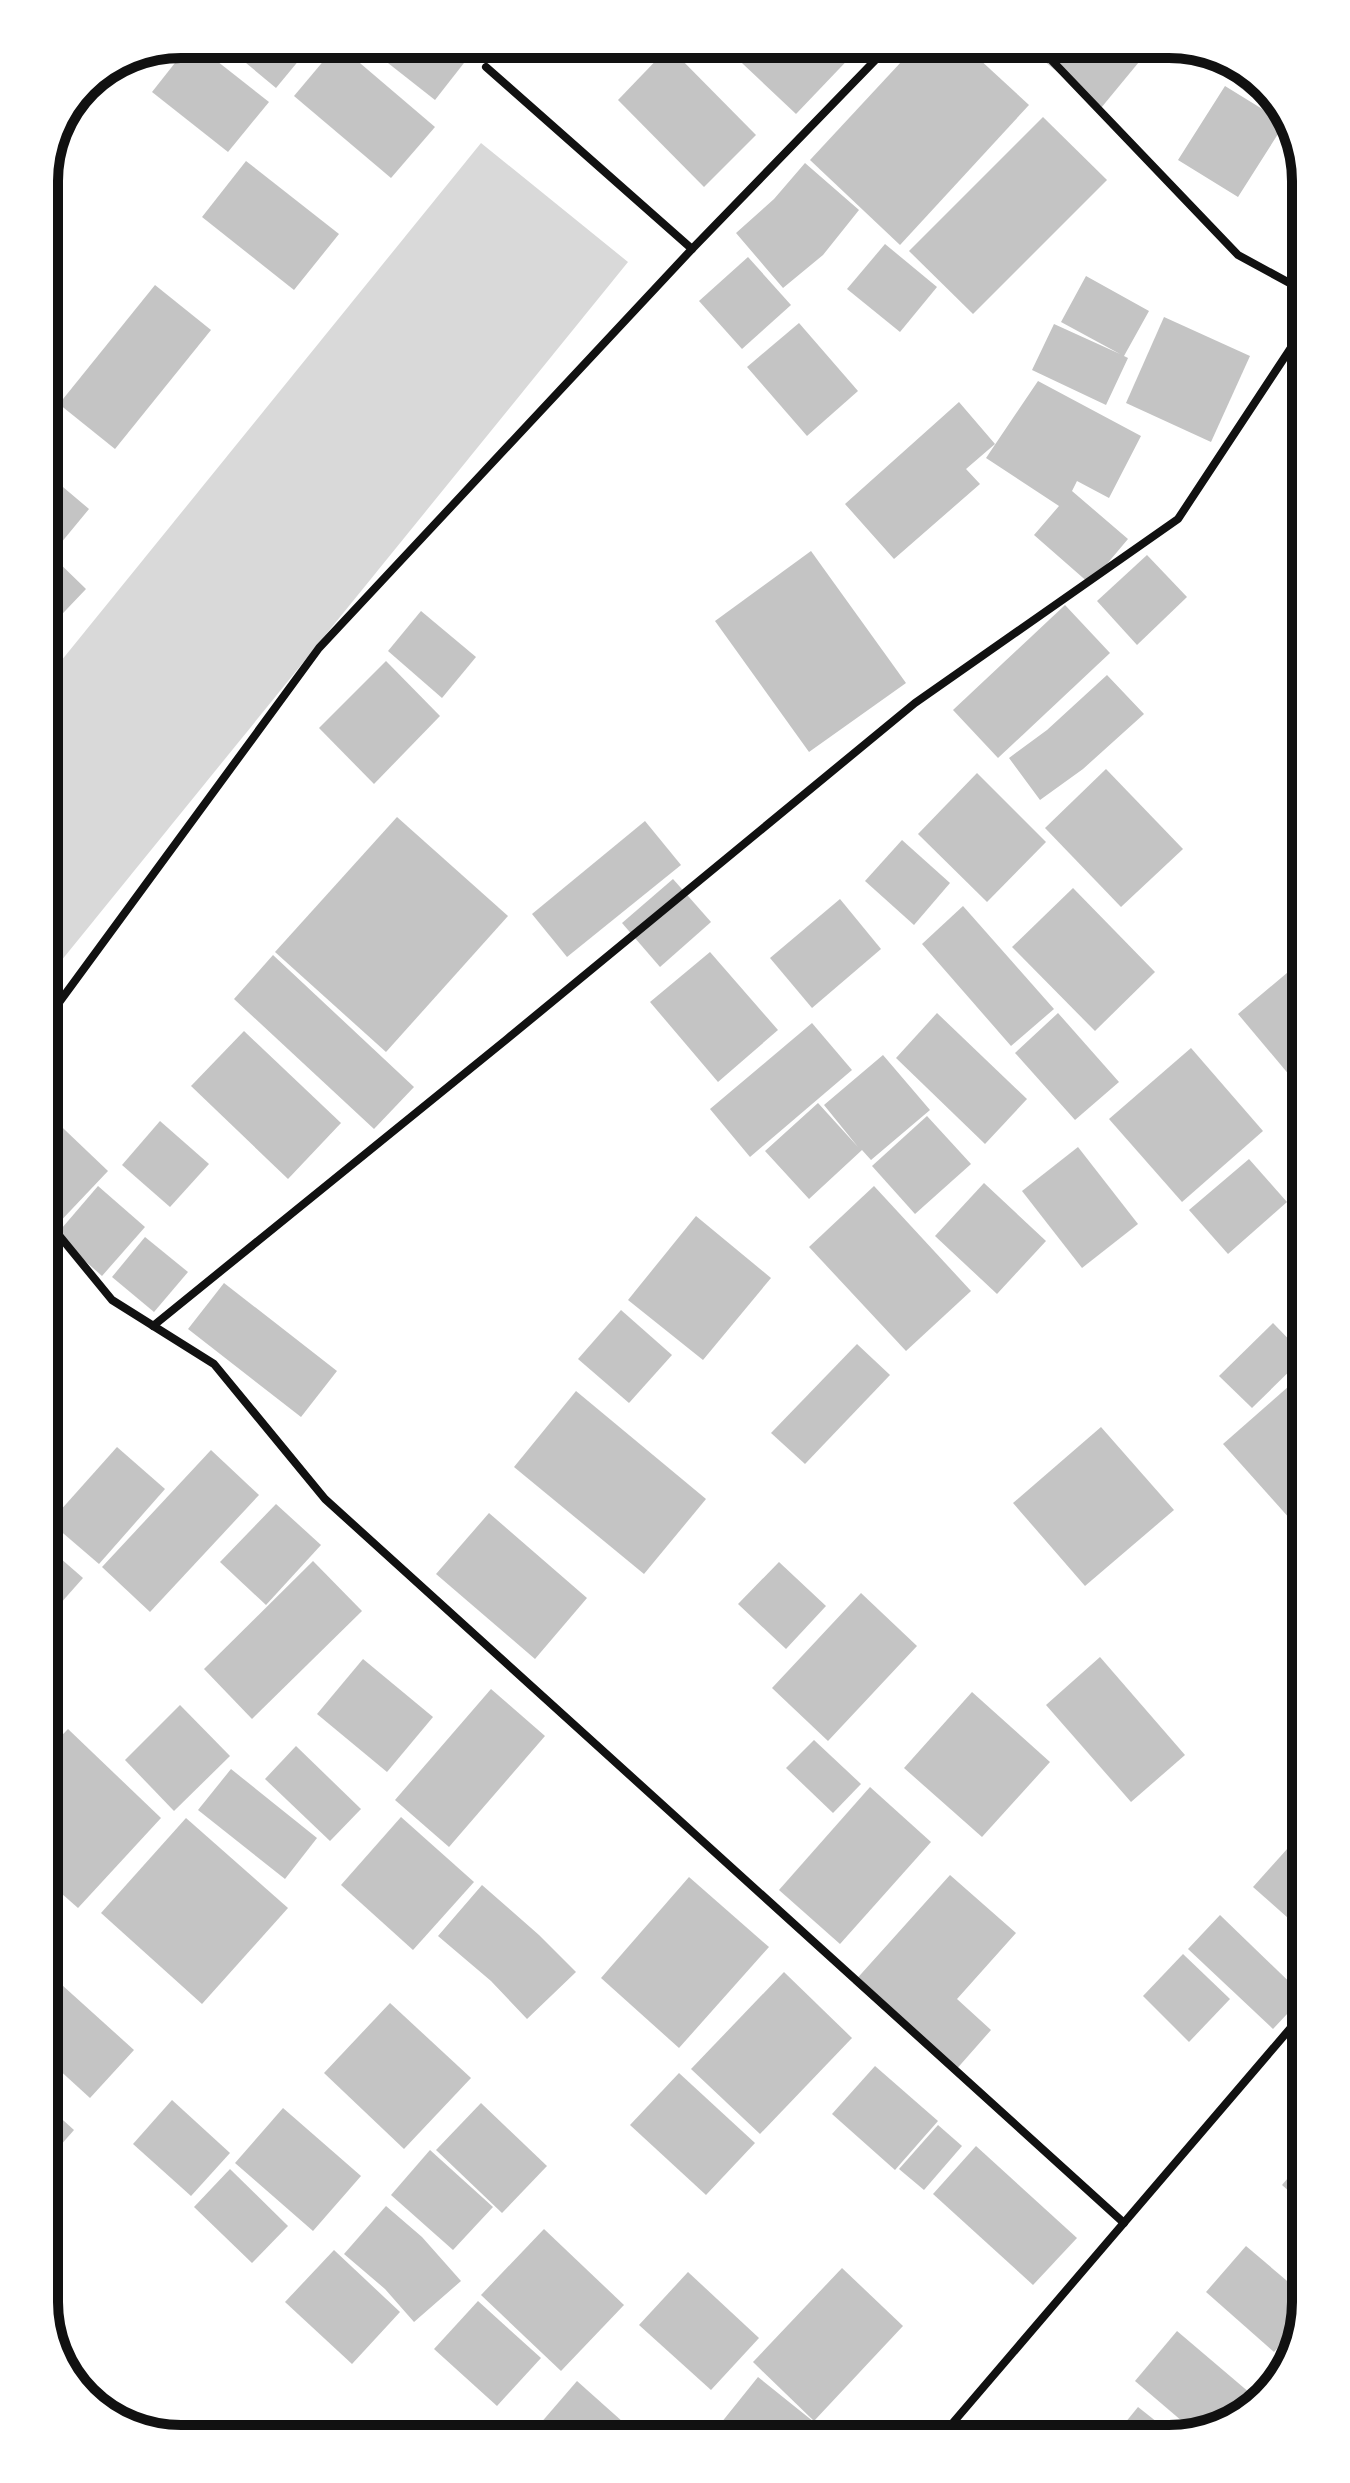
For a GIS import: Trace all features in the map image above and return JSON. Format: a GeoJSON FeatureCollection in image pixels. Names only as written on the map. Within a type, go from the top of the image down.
{"type":"FeatureCollection","features":[{"type":"Feature","properties":{"kind":"street"},"geometry":{"type":"LineString","coordinates":[[58,1004],[319,648],[692,249],[877,58]]}},
{"type":"Feature","properties":{"kind":"street"},"geometry":{"type":"LineString","coordinates":[[1049,58],[1238,255],[1292,284]]}},
{"type":"Feature","properties":{"kind":"street"},"geometry":{"type":"LineString","coordinates":[[486,67],[692,249]]}},
{"type":"Feature","properties":{"kind":"street"},"geometry":{"type":"LineString","coordinates":[[153,1326],[915,703],[1178,519],[1292,346]]}},
{"type":"Feature","properties":{"kind":"street"},"geometry":{"type":"LineString","coordinates":[[58,1234],[112,1300],[214,1364],[325,1499],[1124,2223]]}},
{"type":"Feature","properties":{"kind":"street"},"geometry":{"type":"LineString","coordinates":[[951,2425],[1292,2026]]}},
{"type":"Feature","properties":{"kind":"shaded area"},"geometry":{"type":"Polygon","coordinates":[[[481,143],[628,262],[58,965],[58,665],[481,143]]]}},
{"type":"Feature","properties":{"kind":"building"},"geometry":{"type":"Polygon","coordinates":[[[179,58],[213,58],[269,102],[228,152],[152,92],[179,58]]]}},
{"type":"Feature","properties":{"kind":"building"},"geometry":{"type":"Polygon","coordinates":[[[240,58],[301,58],[276,88],[240,58]]]}},
{"type":"Feature","properties":{"kind":"building"},"geometry":{"type":"Polygon","coordinates":[[[326,58],[354,58],[435,127],[391,178],[294,96],[326,58]]]}},
{"type":"Feature","properties":{"kind":"building"},"geometry":{"type":"Polygon","coordinates":[[[382,58],[468,58],[435,100],[382,58]]]}},
{"type":"Feature","properties":{"kind":"building"},"geometry":{"type":"Polygon","coordinates":[[[658,58],[680,58],[756,135],[704,187],[618,100],[658,58]]]}},
{"type":"Feature","properties":{"kind":"building"},"geometry":{"type":"Polygon","coordinates":[[[737,58],[849,58],[796,114],[737,58]]]}},
{"type":"Feature","properties":{"kind":"building"},"geometry":{"type":"Polygon","coordinates":[[[905,58],[978,58],[1029,105],[900,245],[810,160],[905,58]]]}},
{"type":"Feature","properties":{"kind":"building"},"geometry":{"type":"Polygon","coordinates":[[[1041,58],[1142,58],[1101,108],[1041,58]]]}},
{"type":"Feature","properties":{"kind":"building"},"geometry":{"type":"Polygon","coordinates":[[[1222,73],[1244,84],[1269,110],[1222,73]]]}},
{"type":"Feature","properties":{"kind":"building"},"geometry":{"type":"Polygon","coordinates":[[[1225,86],[1272,115],[1281,130],[1238,197],[1178,160],[1225,86]]]}},
{"type":"Feature","properties":{"kind":"building"},"geometry":{"type":"Polygon","coordinates":[[[1043,117],[1107,180],[973,314],[909,251],[1043,117]]]}},
{"type":"Feature","properties":{"kind":"building"},"geometry":{"type":"Polygon","coordinates":[[[246,161],[339,234],[294,290],[202,217],[246,161]]]}},
{"type":"Feature","properties":{"kind":"building"},"geometry":{"type":"Polygon","coordinates":[[[805,163],[859,210],[823,255],[783,288],[736,233],[774,199],[805,163]]]}},
{"type":"Feature","properties":{"kind":"building"},"geometry":{"type":"Polygon","coordinates":[[[885,244],[937,287],[900,332],[847,289],[885,244]]]}},
{"type":"Feature","properties":{"kind":"building"},"geometry":{"type":"Polygon","coordinates":[[[748,257],[791,305],[742,349],[699,301],[748,257]]]}},
{"type":"Feature","properties":{"kind":"building"},"geometry":{"type":"Polygon","coordinates":[[[1086,276],[1149,311],[1124,356],[1128,358],[1106,405],[1032,370],[1054,324],[1120,354],[1061,322],[1086,276]]]}},
{"type":"Feature","properties":{"kind":"building"},"geometry":{"type":"Polygon","coordinates":[[[155,285],[211,330],[115,449],[59,404],[155,285]]]}},
{"type":"Feature","properties":{"kind":"building"},"geometry":{"type":"Polygon","coordinates":[[[1164,317],[1250,356],[1211,442],[1126,403],[1164,317]]]}},
{"type":"Feature","properties":{"kind":"building"},"geometry":{"type":"Polygon","coordinates":[[[799,323],[858,391],[807,436],[747,367],[799,323]]]}},
{"type":"Feature","properties":{"kind":"building"},"geometry":{"type":"Polygon","coordinates":[[[1038,381],[1141,436],[1109,498],[1077,481],[1072,491],[1128,539],[1090,584],[1034,535],[1059,506],[986,458],[1038,381]]]}},
{"type":"Feature","properties":{"kind":"building"},"geometry":{"type":"Polygon","coordinates":[[[959,402],[995,444],[966,469],[980,484],[894,559],[845,504],[959,402]]]}},
{"type":"Feature","properties":{"kind":"building"},"geometry":{"type":"Polygon","coordinates":[[[58,483],[89,509],[58,547],[58,483]]]}},
{"type":"Feature","properties":{"kind":"building"},"geometry":{"type":"Polygon","coordinates":[[[811,551],[906,683],[809,752],[715,621],[811,551]]]}},
{"type":"Feature","properties":{"kind":"building"},"geometry":{"type":"Polygon","coordinates":[[[1147,555],[1187,597],[1137,645],[1097,601],[1147,555]]]}},
{"type":"Feature","properties":{"kind":"building"},"geometry":{"type":"Polygon","coordinates":[[[58,562],[86,589],[58,618],[58,562]]]}},
{"type":"Feature","properties":{"kind":"building"},"geometry":{"type":"Polygon","coordinates":[[[1065,605],[1110,653],[998,758],[953,710],[1065,605]]]}},
{"type":"Feature","properties":{"kind":"building"},"geometry":{"type":"Polygon","coordinates":[[[421,611],[476,657],[442,698],[388,651],[421,611]]]}},
{"type":"Feature","properties":{"kind":"building"},"geometry":{"type":"Polygon","coordinates":[[[386,661],[440,716],[374,784],[319,728],[386,661]]]}},
{"type":"Feature","properties":{"kind":"building"},"geometry":{"type":"Polygon","coordinates":[[[1107,675],[1144,714],[1083,769],[1040,800],[1009,758],[1047,730],[1107,675]]]}},
{"type":"Feature","properties":{"kind":"building"},"geometry":{"type":"Polygon","coordinates":[[[1106,769],[1183,849],[1121,907],[1045,828],[1106,769]]]}},
{"type":"Feature","properties":{"kind":"building"},"geometry":{"type":"Polygon","coordinates":[[[977,773],[1046,842],[987,902],[918,834],[977,773]]]}},
{"type":"Feature","properties":{"kind":"building"},"geometry":{"type":"Polygon","coordinates":[[[397,817],[508,916],[386,1052],[275,952],[397,817]]]}},
{"type":"Feature","properties":{"kind":"building"},"geometry":{"type":"Polygon","coordinates":[[[645,821],[681,865],[567,957],[532,914],[645,821]]]}},
{"type":"Feature","properties":{"kind":"building"},"geometry":{"type":"Polygon","coordinates":[[[902,840],[950,883],[914,925],[865,881],[902,840]]]}},
{"type":"Feature","properties":{"kind":"building"},"geometry":{"type":"Polygon","coordinates":[[[673,879],[711,922],[660,967],[622,923],[673,879]]]}},
{"type":"Feature","properties":{"kind":"building"},"geometry":{"type":"Polygon","coordinates":[[[1073,888],[1155,972],[1095,1031],[1012,947],[1073,888]]]}},
{"type":"Feature","properties":{"kind":"building"},"geometry":{"type":"Polygon","coordinates":[[[840,899],[881,949],[812,1008],[770,958],[840,899]]]}},
{"type":"Feature","properties":{"kind":"building"},"geometry":{"type":"Polygon","coordinates":[[[963,906],[1054,1009],[1011,1046],[922,944],[963,906]]]}},
{"type":"Feature","properties":{"kind":"building"},"geometry":{"type":"Polygon","coordinates":[[[710,952],[778,1030],[718,1082],[650,1002],[710,952]]]}},
{"type":"Feature","properties":{"kind":"building"},"geometry":{"type":"Polygon","coordinates":[[[273,955],[414,1087],[374,1129],[234,999],[273,955]]]}},
{"type":"Feature","properties":{"kind":"building"},"geometry":{"type":"Polygon","coordinates":[[[1292,969],[1292,1078],[1238,1014],[1292,969]]]}},
{"type":"Feature","properties":{"kind":"building"},"geometry":{"type":"Polygon","coordinates":[[[937,1013],[1027,1099],[985,1144],[896,1058],[937,1013]]]}},
{"type":"Feature","properties":{"kind":"building"},"geometry":{"type":"Polygon","coordinates":[[[1058,1013],[1119,1082],[1075,1120],[1015,1053],[1058,1013]]]}},
{"type":"Feature","properties":{"kind":"building"},"geometry":{"type":"Polygon","coordinates":[[[812,1023],[852,1070],[750,1157],[710,1109],[812,1023]]]}},
{"type":"Feature","properties":{"kind":"building"},"geometry":{"type":"Polygon","coordinates":[[[244,1031],[341,1123],[288,1179],[191,1086],[244,1031]]]}},
{"type":"Feature","properties":{"kind":"building"},"geometry":{"type":"Polygon","coordinates":[[[1191,1048],[1263,1131],[1182,1202],[1109,1119],[1191,1048]]]}},
{"type":"Feature","properties":{"kind":"building"},"geometry":{"type":"Polygon","coordinates":[[[883,1055],[930,1110],[871,1160],[862,1150],[809,1199],[765,1151],[818,1103],[858,1147],[824,1105],[883,1055]]]}},
{"type":"Feature","properties":{"kind":"building"},"geometry":{"type":"Polygon","coordinates":[[[927,1116],[971,1164],[915,1214],[872,1166],[927,1116]]]}},
{"type":"Feature","properties":{"kind":"building"},"geometry":{"type":"Polygon","coordinates":[[[160,1121],[209,1164],[170,1207],[122,1165],[160,1121]]]}},
{"type":"Feature","properties":{"kind":"building"},"geometry":{"type":"Polygon","coordinates":[[[58,1123],[108,1171],[58,1224],[58,1123]]]}},
{"type":"Feature","properties":{"kind":"building"},"geometry":{"type":"Polygon","coordinates":[[[1078,1147],[1138,1224],[1082,1268],[1022,1191],[1078,1147]]]}},
{"type":"Feature","properties":{"kind":"building"},"geometry":{"type":"Polygon","coordinates":[[[1249,1159],[1287,1202],[1228,1254],[1189,1210],[1249,1159]]]}},
{"type":"Feature","properties":{"kind":"building"},"geometry":{"type":"Polygon","coordinates":[[[984,1183],[1046,1241],[997,1294],[935,1236],[984,1183]]]}},
{"type":"Feature","properties":{"kind":"building"},"geometry":{"type":"Polygon","coordinates":[[[98,1186],[145,1227],[102,1276],[58,1237],[58,1233],[98,1186]]]}},
{"type":"Feature","properties":{"kind":"building"},"geometry":{"type":"Polygon","coordinates":[[[874,1186],[971,1291],[906,1351],[809,1247],[874,1186]]]}},
{"type":"Feature","properties":{"kind":"building"},"geometry":{"type":"Polygon","coordinates":[[[696,1216],[771,1278],[703,1360],[628,1300],[696,1216]]]}},
{"type":"Feature","properties":{"kind":"building"},"geometry":{"type":"Polygon","coordinates":[[[145,1237],[188,1272],[154,1312],[112,1277],[145,1237]]]}},
{"type":"Feature","properties":{"kind":"building"},"geometry":{"type":"Polygon","coordinates":[[[224,1283],[337,1371],[301,1417],[188,1329],[224,1283]]]}},
{"type":"Feature","properties":{"kind":"building"},"geometry":{"type":"Polygon","coordinates":[[[621,1310],[672,1355],[629,1403],[578,1359],[621,1310]]]}},
{"type":"Feature","properties":{"kind":"building"},"geometry":{"type":"Polygon","coordinates":[[[1273,1323],[1292,1343],[1292,1369],[1252,1408],[1219,1376],[1273,1323]]]}},
{"type":"Feature","properties":{"kind":"building"},"geometry":{"type":"Polygon","coordinates":[[[857,1344],[890,1375],[805,1464],[771,1433],[857,1344]]]}},
{"type":"Feature","properties":{"kind":"building"},"geometry":{"type":"Polygon","coordinates":[[[1292,1383],[1292,1521],[1223,1444],[1292,1383]]]}},
{"type":"Feature","properties":{"kind":"building"},"geometry":{"type":"Polygon","coordinates":[[[576,1391],[706,1499],[644,1574],[514,1467],[576,1391]]]}},
{"type":"Feature","properties":{"kind":"building"},"geometry":{"type":"Polygon","coordinates":[[[1101,1427],[1174,1510],[1085,1586],[1013,1503],[1101,1427]]]}},
{"type":"Feature","properties":{"kind":"building"},"geometry":{"type":"Polygon","coordinates":[[[117,1447],[165,1489],[99,1564],[58,1529],[58,1513],[117,1447]]]}},
{"type":"Feature","properties":{"kind":"building"},"geometry":{"type":"Polygon","coordinates":[[[211,1450],[259,1495],[150,1612],[102,1567],[211,1450]]]}},
{"type":"Feature","properties":{"kind":"building"},"geometry":{"type":"Polygon","coordinates":[[[276,1504],[321,1545],[266,1605],[220,1562],[276,1504]]]}},
{"type":"Feature","properties":{"kind":"building"},"geometry":{"type":"Polygon","coordinates":[[[489,1513],[587,1598],[535,1659],[436,1574],[489,1513]]]}},
{"type":"Feature","properties":{"kind":"building"},"geometry":{"type":"Polygon","coordinates":[[[58,1556],[83,1578],[58,1606],[58,1556]]]}},
{"type":"Feature","properties":{"kind":"building"},"geometry":{"type":"Polygon","coordinates":[[[313,1561],[362,1611],[252,1719],[204,1669],[313,1561]]]}},
{"type":"Feature","properties":{"kind":"building"},"geometry":{"type":"Polygon","coordinates":[[[779,1562],[826,1606],[786,1649],[738,1604],[779,1562]]]}},
{"type":"Feature","properties":{"kind":"building"},"geometry":{"type":"Polygon","coordinates":[[[861,1593],[917,1646],[828,1741],[772,1688],[861,1593]]]}},
{"type":"Feature","properties":{"kind":"building"},"geometry":{"type":"Polygon","coordinates":[[[1100,1657],[1185,1755],[1131,1802],[1046,1705],[1100,1657]]]}},
{"type":"Feature","properties":{"kind":"building"},"geometry":{"type":"Polygon","coordinates":[[[363,1659],[433,1717],[387,1772],[317,1714],[363,1659]]]}},
{"type":"Feature","properties":{"kind":"building"},"geometry":{"type":"Polygon","coordinates":[[[491,1689],[545,1736],[449,1847],[395,1800],[491,1689]]]}},
{"type":"Feature","properties":{"kind":"building"},"geometry":{"type":"Polygon","coordinates":[[[972,1692],[1050,1762],[982,1837],[904,1768],[972,1692]]]}},
{"type":"Feature","properties":{"kind":"building"},"geometry":{"type":"Polygon","coordinates":[[[180,1705],[230,1756],[174,1811],[125,1760],[180,1705]]]}},
{"type":"Feature","properties":{"kind":"building"},"geometry":{"type":"Polygon","coordinates":[[[68,1729],[161,1818],[78,1908],[58,1890],[58,1739],[68,1729]]]}},
{"type":"Feature","properties":{"kind":"building"},"geometry":{"type":"Polygon","coordinates":[[[814,1740],[861,1784],[833,1813],[786,1768],[814,1740]]]}},
{"type":"Feature","properties":{"kind":"building"},"geometry":{"type":"Polygon","coordinates":[[[296,1746],[361,1809],[330,1841],[265,1779],[296,1746]]]}},
{"type":"Feature","properties":{"kind":"building"},"geometry":{"type":"Polygon","coordinates":[[[231,1769],[317,1838],[285,1879],[198,1810],[231,1769]]]}},
{"type":"Feature","properties":{"kind":"building"},"geometry":{"type":"Polygon","coordinates":[[[870,1787],[931,1842],[840,1944],[779,1890],[870,1787]]]}},
{"type":"Feature","properties":{"kind":"building"},"geometry":{"type":"Polygon","coordinates":[[[401,1817],[474,1882],[413,1950],[341,1885],[401,1817]]]}},
{"type":"Feature","properties":{"kind":"building"},"geometry":{"type":"Polygon","coordinates":[[[186,1818],[288,1908],[202,2004],[101,1913],[186,1818]]]}},
{"type":"Feature","properties":{"kind":"building"},"geometry":{"type":"Polygon","coordinates":[[[1292,1844],[1292,1922],[1253,1887],[1292,1844]]]}},
{"type":"Feature","properties":{"kind":"building"},"geometry":{"type":"Polygon","coordinates":[[[950,1875],[1016,1933],[957,1999],[991,2030],[954,2072],[853,1983],[950,1875]]]}},
{"type":"Feature","properties":{"kind":"building"},"geometry":{"type":"Polygon","coordinates":[[[689,1877],[769,1947],[679,2048],[601,1978],[689,1877]]]}},
{"type":"Feature","properties":{"kind":"building"},"geometry":{"type":"Polygon","coordinates":[[[482,1885],[576,1972],[527,2019],[491,1981],[438,1936],[482,1885]]]}},
{"type":"Feature","properties":{"kind":"building"},"geometry":{"type":"Polygon","coordinates":[[[1220,1915],[1292,1984],[1292,2009],[1273,2029],[1188,1949],[1220,1915]]]}},
{"type":"Feature","properties":{"kind":"building"},"geometry":{"type":"Polygon","coordinates":[[[1183,1954],[1230,1999],[1189,2042],[1143,1996],[1183,1954]]]}},
{"type":"Feature","properties":{"kind":"building"},"geometry":{"type":"Polygon","coordinates":[[[784,1972],[852,2038],[760,2134],[691,2069],[784,1972]]]}},
{"type":"Feature","properties":{"kind":"building"},"geometry":{"type":"Polygon","coordinates":[[[62,1985],[134,2050],[90,2098],[58,2069],[58,1989],[62,1985]]]}},
{"type":"Feature","properties":{"kind":"building"},"geometry":{"type":"Polygon","coordinates":[[[390,2003],[471,2078],[404,2149],[324,2073],[390,2003]]]}},
{"type":"Feature","properties":{"kind":"building"},"geometry":{"type":"Polygon","coordinates":[[[875,2066],[938,2121],[895,2170],[832,2114],[875,2066]]]}},
{"type":"Feature","properties":{"kind":"building"},"geometry":{"type":"Polygon","coordinates":[[[679,2073],[755,2143],[706,2195],[630,2125],[679,2073]]]}},
{"type":"Feature","properties":{"kind":"building"},"geometry":{"type":"Polygon","coordinates":[[[172,2100],[230,2153],[191,2196],[133,2144],[172,2100]]]}},
{"type":"Feature","properties":{"kind":"building"},"geometry":{"type":"Polygon","coordinates":[[[481,2103],[547,2166],[502,2213],[436,2150],[481,2103]]]}},
{"type":"Feature","properties":{"kind":"building"},"geometry":{"type":"Polygon","coordinates":[[[283,2108],[361,2176],[313,2231],[235,2163],[283,2108]]]}},
{"type":"Feature","properties":{"kind":"building"},"geometry":{"type":"Polygon","coordinates":[[[58,2116],[74,2130],[58,2148],[58,2116]]]}},
{"type":"Feature","properties":{"kind":"building"},"geometry":{"type":"Polygon","coordinates":[[[938,2125],[962,2146],[924,2190],[899,2169],[938,2125]]]}},
{"type":"Feature","properties":{"kind":"building"},"geometry":{"type":"Polygon","coordinates":[[[976,2146],[1077,2238],[1033,2285],[933,2194],[976,2146]]]}},
{"type":"Feature","properties":{"kind":"building"},"geometry":{"type":"Polygon","coordinates":[[[430,2150],[493,2207],[453,2250],[391,2195],[430,2150]]]}},
{"type":"Feature","properties":{"kind":"building"},"geometry":{"type":"Polygon","coordinates":[[[230,2169],[288,2226],[252,2263],[194,2207],[230,2169]]]}},
{"type":"Feature","properties":{"kind":"building"},"geometry":{"type":"Polygon","coordinates":[[[1292,2173],[1292,2194],[1282,2185],[1292,2173]]]}},
{"type":"Feature","properties":{"kind":"building"},"geometry":{"type":"Polygon","coordinates":[[[386,2206],[422,2237],[461,2281],[414,2322],[385,2289],[344,2254],[386,2206]]]}},
{"type":"Feature","properties":{"kind":"building"},"geometry":{"type":"Polygon","coordinates":[[[544,2229],[624,2305],[561,2371],[481,2295],[544,2229]]]}},
{"type":"Feature","properties":{"kind":"building"},"geometry":{"type":"Polygon","coordinates":[[[1246,2246],[1292,2285],[1290,2326],[1286,2339],[1274,2352],[1206,2292],[1246,2246]]]}},
{"type":"Feature","properties":{"kind":"building"},"geometry":{"type":"Polygon","coordinates":[[[334,2250],[400,2312],[352,2364],[285,2302],[334,2250]]]}},
{"type":"Feature","properties":{"kind":"building"},"geometry":{"type":"Polygon","coordinates":[[[842,2268],[903,2326],[814,2421],[753,2362],[842,2268]]]}},
{"type":"Feature","properties":{"kind":"building"},"geometry":{"type":"Polygon","coordinates":[[[688,2272],[759,2338],[711,2390],[639,2325],[688,2272]]]}},
{"type":"Feature","properties":{"kind":"building"},"geometry":{"type":"Polygon","coordinates":[[[478,2301],[541,2358],[497,2406],[434,2349],[478,2301]]]}},
{"type":"Feature","properties":{"kind":"building"},"geometry":{"type":"Polygon","coordinates":[[[1177,2331],[1251,2393],[1216,2416],[1185,2424],[1135,2381],[1177,2331]]]}},
{"type":"Feature","properties":{"kind":"building"},"geometry":{"type":"Polygon","coordinates":[[[758,2377],[818,2425],[724,2425],[721,2423],[758,2377]]]}},
{"type":"Feature","properties":{"kind":"building"},"geometry":{"type":"Polygon","coordinates":[[[577,2381],[626,2425],[539,2425],[577,2381]]]}},
{"type":"Feature","properties":{"kind":"building"},"geometry":{"type":"Polygon","coordinates":[[[1138,2407],[1161,2425],[1123,2425],[1138,2407]]]}}]}
